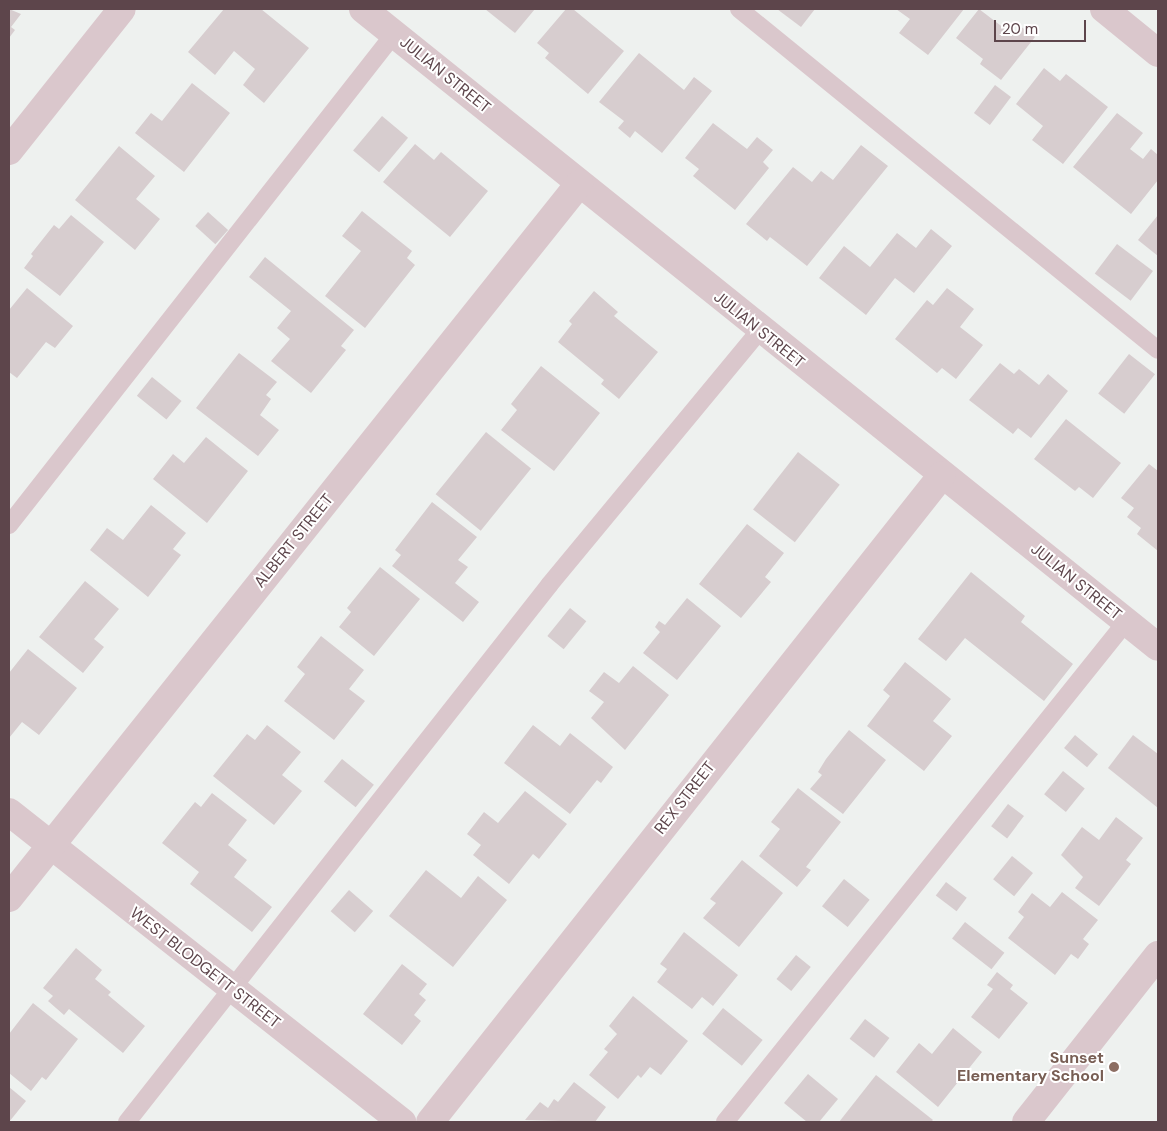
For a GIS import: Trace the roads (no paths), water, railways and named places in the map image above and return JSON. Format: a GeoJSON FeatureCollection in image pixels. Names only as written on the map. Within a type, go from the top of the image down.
{"type":"FeatureCollection","features":[{"type":"Feature","properties":{"kind":"street"},"geometry":{"type":"LineString","coordinates":[[9,151],[122,9]]}},
{"type":"Feature","properties":{"kind":"street","name":"JULIAN STREET"},"geometry":{"type":"LineString","coordinates":[[363,9],[1158,648]]}},
{"type":"Feature","properties":{"kind":"street"},"geometry":{"type":"LineString","coordinates":[[1104,9],[1158,53]]}},
{"type":"Feature","properties":{"kind":"street","name":"ALBERT STREET"},"geometry":{"type":"LineString","coordinates":[[9,898],[579,184]]}},
{"type":"Feature","properties":{"kind":"street","name":"REX STREET"},"geometry":{"type":"LineString","coordinates":[[430,1122],[942,475]]}},
{"type":"Feature","properties":{"kind":"street","name":"WEST BLODGETT STREET"},"geometry":{"type":"LineString","coordinates":[[9,812],[233,991],[402,1122]]}},
{"type":"Feature","properties":{"kind":"street"},"geometry":{"type":"LineString","coordinates":[[1026,1122],[1158,955]]}},
{"type":"Feature","properties":{"kind":"lane"},"geometry":{"type":"LineString","coordinates":[[739,9],[1158,350]]}},
{"type":"Feature","properties":{"kind":"lane"},"geometry":{"type":"LineString","coordinates":[[9,525],[394,34]]}},
{"type":"Feature","properties":{"kind":"lane"},"geometry":{"type":"LineString","coordinates":[[128,1122],[233,991],[550,584],[760,330]]}},
{"type":"Feature","properties":{"kind":"lane"},"geometry":{"type":"LineString","coordinates":[[725,1122],[1126,622]]}},
{"type":"Feature","properties":{"kind":"place","name":"Sunset Elementary School"},"geometry":{"type":"Point","coordinates":[1114,1067]}}]}
